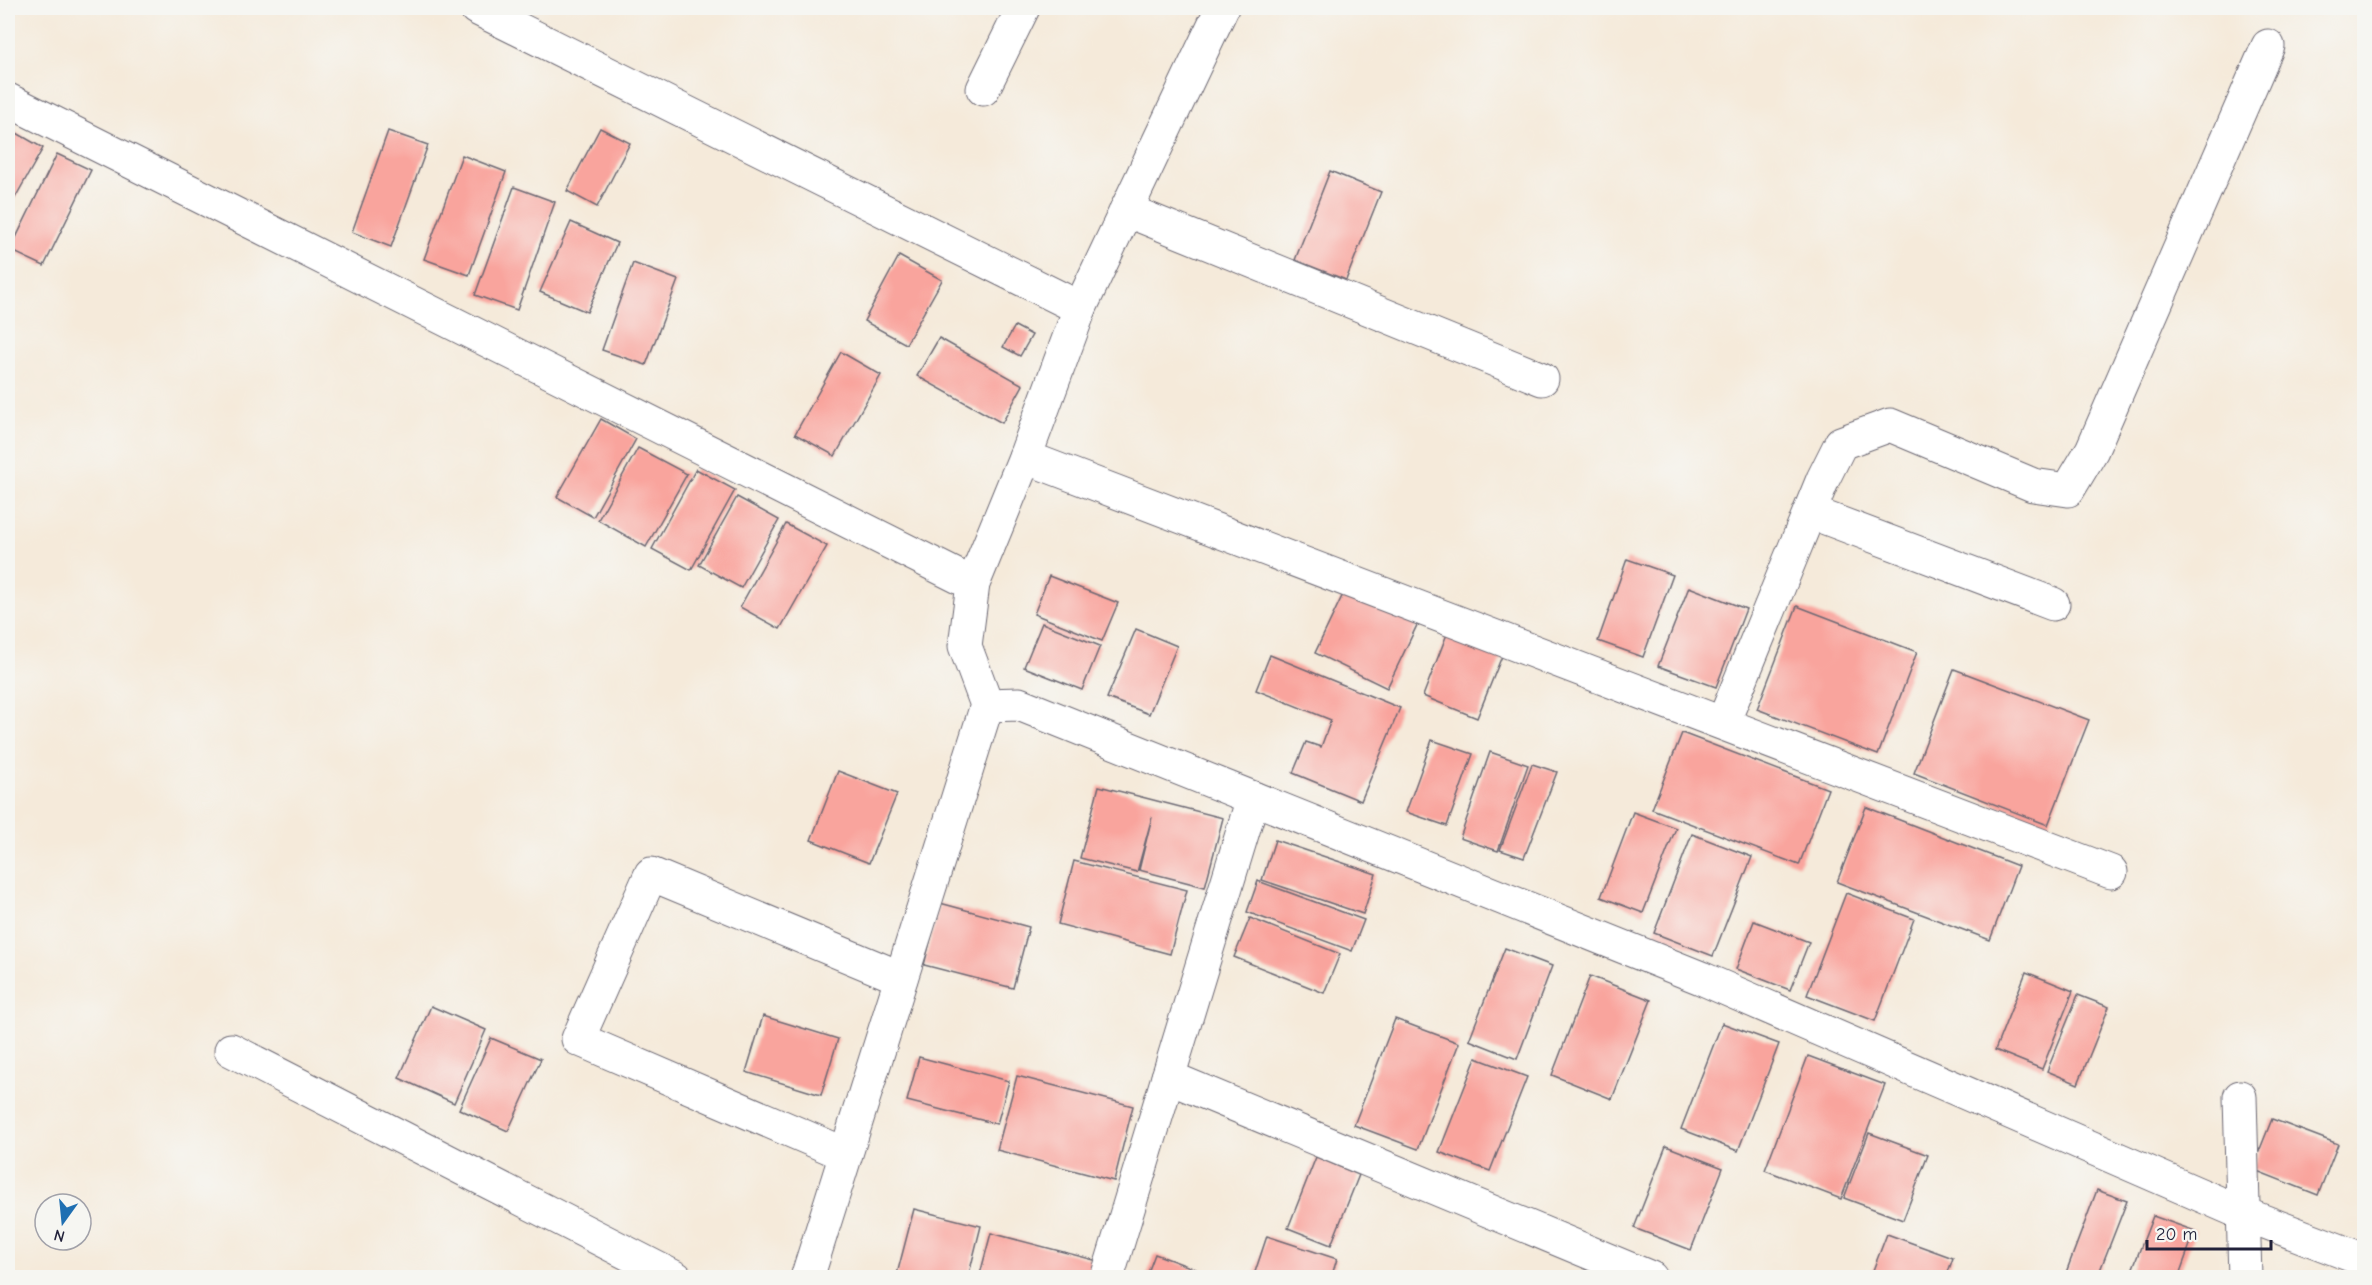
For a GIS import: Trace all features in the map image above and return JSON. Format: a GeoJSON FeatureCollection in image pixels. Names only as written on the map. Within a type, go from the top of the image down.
{"type":"FeatureCollection","features":[{"type":"Feature","properties":{"kind":"street"},"geometry":{"type":"LineString","coordinates":[[476,8],[1080,308]]}},
{"type":"Feature","properties":{"kind":"street"},"geometry":{"type":"LineString","coordinates":[[983,88],[1023,8]]}},
{"type":"Feature","properties":{"kind":"street"},"geometry":{"type":"LineString","coordinates":[[807,1278],[987,705],[965,646],[973,584],[1080,308],[1222,8]]}},
{"type":"Feature","properties":{"kind":"street"},"geometry":{"type":"LineString","coordinates":[[1723,723],[1823,479],[1841,443],[1890,425],[2033,485],[2068,490],[2092,450],[2268,46]]}},
{"type":"Feature","properties":{"kind":"street"},"geometry":{"type":"LineString","coordinates":[[8,100],[973,584]]}},
{"type":"Feature","properties":{"kind":"street"},"geometry":{"type":"LineString","coordinates":[[1126,210],[1542,379]]}},
{"type":"Feature","properties":{"kind":"street"},"geometry":{"type":"LineString","coordinates":[[1024,457],[2111,872]]}},
{"type":"Feature","properties":{"kind":"street"},"geometry":{"type":"LineString","coordinates":[[1810,512],[2053,604]]}},
{"type":"Feature","properties":{"kind":"street"},"geometry":{"type":"LineString","coordinates":[[987,705],[1019,704],[1701,978],[2242,1213],[2364,1260]]}},
{"type":"Feature","properties":{"kind":"street"},"geometry":{"type":"LineString","coordinates":[[1107,1278],[1253,798]]}},
{"type":"Feature","properties":{"kind":"street"},"geometry":{"type":"LineString","coordinates":[[845,1154],[578,1039],[651,874],[901,978]]}},
{"type":"Feature","properties":{"kind":"street"},"geometry":{"type":"LineString","coordinates":[[231,1050],[676,1278]]}},
{"type":"Feature","properties":{"kind":"street"},"geometry":{"type":"LineString","coordinates":[[1168,1077],[1651,1278]]}},
{"type":"Feature","properties":{"kind":"street"},"geometry":{"type":"LineString","coordinates":[[2240,1097],[2245,1278]]}},
{"type":"Feature","properties":{"kind":"building"},"geometry":{"type":"Polygon","coordinates":[[[8,128],[43,148],[11,205],[8,203],[8,128]]]}},
{"type":"Feature","properties":{"kind":"building"},"geometry":{"type":"Polygon","coordinates":[[[600,128],[630,143],[597,207],[567,191],[600,128]]]}},
{"type":"Feature","properties":{"kind":"building"},"geometry":{"type":"Polygon","coordinates":[[[388,131],[428,145],[391,247],[352,232],[388,131]]]}},
{"type":"Feature","properties":{"kind":"building"},"geometry":{"type":"Polygon","coordinates":[[[57,154],[91,170],[44,266],[10,250],[57,154]]]}},
{"type":"Feature","properties":{"kind":"building"},"geometry":{"type":"Polygon","coordinates":[[[462,155],[506,172],[469,275],[424,259],[462,155]]]}},
{"type":"Feature","properties":{"kind":"building"},"geometry":{"type":"Polygon","coordinates":[[[1330,171],[1381,192],[1346,280],[1295,260],[1330,171]]]}},
{"type":"Feature","properties":{"kind":"building"},"geometry":{"type":"Polygon","coordinates":[[[514,187],[555,202],[517,310],[475,295],[514,187]]]}},
{"type":"Feature","properties":{"kind":"building"},"geometry":{"type":"Polygon","coordinates":[[[571,222],[617,243],[587,312],[540,292],[571,222]]]}},
{"type":"Feature","properties":{"kind":"building"},"geometry":{"type":"Polygon","coordinates":[[[899,256],[942,280],[906,344],[864,321],[899,256]]]}},
{"type":"Feature","properties":{"kind":"building"},"geometry":{"type":"Polygon","coordinates":[[[633,263],[678,280],[646,365],[602,350],[633,263]]]}},
{"type":"Feature","properties":{"kind":"building"},"geometry":{"type":"Polygon","coordinates":[[[1015,326],[1032,335],[1020,356],[1003,347],[1015,326]]]}},
{"type":"Feature","properties":{"kind":"building"},"geometry":{"type":"Polygon","coordinates":[[[939,338],[1023,385],[1002,423],[917,376],[939,338]]]}},
{"type":"Feature","properties":{"kind":"building"},"geometry":{"type":"Polygon","coordinates":[[[841,352],[881,375],[835,456],[795,434],[841,352]]]}},
{"type":"Feature","properties":{"kind":"building"},"geometry":{"type":"Polygon","coordinates":[[[601,419],[636,439],[593,517],[557,497],[601,419]]]}},
{"type":"Feature","properties":{"kind":"building"},"geometry":{"type":"Polygon","coordinates":[[[638,448],[687,474],[646,547],[598,520],[638,448]]]}},
{"type":"Feature","properties":{"kind":"building"},"geometry":{"type":"Polygon","coordinates":[[[696,469],[735,490],[691,570],[652,549],[696,469]]]}},
{"type":"Feature","properties":{"kind":"building"},"geometry":{"type":"Polygon","coordinates":[[[737,497],[779,520],[741,588],[699,565],[737,497]]]}},
{"type":"Feature","properties":{"kind":"building"},"geometry":{"type":"Polygon","coordinates":[[[786,524],[827,546],[780,629],[740,607],[786,524]]]}},
{"type":"Feature","properties":{"kind":"building"},"geometry":{"type":"Polygon","coordinates":[[[1627,559],[1673,575],[1643,657],[1598,641],[1627,559]]]}},
{"type":"Feature","properties":{"kind":"building"},"geometry":{"type":"Polygon","coordinates":[[[1049,576],[1118,603],[1102,641],[1034,614],[1049,576]]]}},
{"type":"Feature","properties":{"kind":"building"},"geometry":{"type":"Polygon","coordinates":[[[1689,587],[1746,609],[1716,687],[1658,666],[1689,587]]]}},
{"type":"Feature","properties":{"kind":"building"},"geometry":{"type":"Polygon","coordinates":[[[1346,588],[1418,623],[1387,688],[1315,653],[1346,588]]]}},
{"type":"Feature","properties":{"kind":"building"},"geometry":{"type":"Polygon","coordinates":[[[1797,606],[1917,652],[1878,755],[1757,709],[1797,606]]]}},
{"type":"Feature","properties":{"kind":"building"},"geometry":{"type":"Polygon","coordinates":[[[1042,623],[1100,646],[1082,690],[1024,667],[1042,623]]]}},
{"type":"Feature","properties":{"kind":"building"},"geometry":{"type":"Polygon","coordinates":[[[1136,629],[1177,646],[1149,714],[1107,698],[1136,629]]]}},
{"type":"Feature","properties":{"kind":"building"},"geometry":{"type":"Polygon","coordinates":[[[1447,634],[1502,656],[1477,718],[1423,696],[1447,634]]]}},
{"type":"Feature","properties":{"kind":"building"},"geometry":{"type":"Polygon","coordinates":[[[1270,655],[1400,708],[1361,801],[1293,773],[1306,742],[1321,747],[1331,720],[1256,690],[1270,655]]]}},
{"type":"Feature","properties":{"kind":"building"},"geometry":{"type":"Polygon","coordinates":[[[1954,669],[2089,720],[2048,825],[1914,773],[1954,669]]]}},
{"type":"Feature","properties":{"kind":"building"},"geometry":{"type":"Polygon","coordinates":[[[1682,733],[1828,789],[1799,865],[1652,809],[1682,733]]]}},
{"type":"Feature","properties":{"kind":"building"},"geometry":{"type":"Polygon","coordinates":[[[1432,740],[1473,754],[1447,826],[1406,812],[1432,740]]]}},
{"type":"Feature","properties":{"kind":"building"},"geometry":{"type":"Polygon","coordinates":[[[1490,752],[1528,765],[1498,851],[1460,838],[1490,752]]]}},
{"type":"Feature","properties":{"kind":"building"},"geometry":{"type":"Polygon","coordinates":[[[1532,764],[1557,772],[1524,858],[1500,850],[1532,764]]]}},
{"type":"Feature","properties":{"kind":"building"},"geometry":{"type":"Polygon","coordinates":[[[838,771],[897,794],[869,863],[811,840],[838,771]]]}},
{"type":"Feature","properties":{"kind":"building"},"geometry":{"type":"Polygon","coordinates":[[[1099,786],[1223,818],[1205,887],[1139,870],[1152,817],[1137,872],[1080,858],[1099,786]]]}},
{"type":"Feature","properties":{"kind":"building"},"geometry":{"type":"Polygon","coordinates":[[[1866,807],[2018,866],[1990,940],[1837,882],[1866,807]]]}},
{"type":"Feature","properties":{"kind":"building"},"geometry":{"type":"Polygon","coordinates":[[[1633,812],[1676,828],[1643,913],[1601,897],[1633,812]]]}},
{"type":"Feature","properties":{"kind":"building"},"geometry":{"type":"Polygon","coordinates":[[[1692,834],[1752,857],[1713,956],[1654,933],[1692,834]]]}},
{"type":"Feature","properties":{"kind":"building"},"geometry":{"type":"Polygon","coordinates":[[[1275,840],[1376,874],[1363,914],[1262,880],[1275,840]]]}},
{"type":"Feature","properties":{"kind":"building"},"geometry":{"type":"Polygon","coordinates":[[[1074,861],[1187,890],[1170,954],[1058,924],[1074,861]]]}},
{"type":"Feature","properties":{"kind":"building"},"geometry":{"type":"Polygon","coordinates":[[[1258,881],[1364,920],[1352,951],[1247,912],[1258,881]]]}},
{"type":"Feature","properties":{"kind":"building"},"geometry":{"type":"Polygon","coordinates":[[[1846,893],[1914,919],[1875,1021],[1807,995],[1846,893]]]}},
{"type":"Feature","properties":{"kind":"building"},"geometry":{"type":"Polygon","coordinates":[[[940,903],[1029,927],[1013,988],[924,965],[940,903]]]}},
{"type":"Feature","properties":{"kind":"building"},"geometry":{"type":"Polygon","coordinates":[[[1250,918],[1340,954],[1324,993],[1234,957],[1250,918]]]}},
{"type":"Feature","properties":{"kind":"building"},"geometry":{"type":"Polygon","coordinates":[[[1754,921],[1809,942],[1790,990],[1736,969],[1754,921]]]}},
{"type":"Feature","properties":{"kind":"building"},"geometry":{"type":"Polygon","coordinates":[[[1505,948],[1552,966],[1517,1059],[1469,1040],[1505,948]]]}},
{"type":"Feature","properties":{"kind":"building"},"geometry":{"type":"Polygon","coordinates":[[[2026,972],[2073,991],[2042,1069],[1995,1050],[2026,972]]]}},
{"type":"Feature","properties":{"kind":"building"},"geometry":{"type":"Polygon","coordinates":[[[1590,976],[1651,1000],[1612,1099],[1552,1075],[1590,976]]]}},
{"type":"Feature","properties":{"kind":"building"},"geometry":{"type":"Polygon","coordinates":[[[2078,995],[2109,1007],[2078,1084],[2047,1071],[2078,995]]]}},
{"type":"Feature","properties":{"kind":"building"},"geometry":{"type":"Polygon","coordinates":[[[431,1006],[486,1030],[454,1103],[399,1078],[431,1006]]]}},
{"type":"Feature","properties":{"kind":"building"},"geometry":{"type":"Polygon","coordinates":[[[763,1016],[838,1039],[821,1095],[746,1072],[763,1016]]]}},
{"type":"Feature","properties":{"kind":"building"},"geometry":{"type":"Polygon","coordinates":[[[1395,1019],[1459,1043],[1418,1149],[1354,1125],[1395,1019]]]}},
{"type":"Feature","properties":{"kind":"building"},"geometry":{"type":"Polygon","coordinates":[[[1722,1023],[1779,1044],[1738,1151],[1681,1129],[1722,1023]]]}},
{"type":"Feature","properties":{"kind":"building"},"geometry":{"type":"Polygon","coordinates":[[[491,1038],[541,1059],[508,1131],[459,1109],[491,1038]]]}},
{"type":"Feature","properties":{"kind":"building"},"geometry":{"type":"Polygon","coordinates":[[[1808,1056],[1885,1085],[1841,1199],[1765,1170],[1808,1056]]]}},
{"type":"Feature","properties":{"kind":"building"},"geometry":{"type":"Polygon","coordinates":[[[919,1057],[1009,1081],[997,1124],[907,1101],[919,1057]]]}},
{"type":"Feature","properties":{"kind":"building"},"geometry":{"type":"Polygon","coordinates":[[[1476,1058],[1527,1077],[1490,1171],[1439,1152],[1476,1058]]]}},
{"type":"Feature","properties":{"kind":"building"},"geometry":{"type":"Polygon","coordinates":[[[1017,1076],[1133,1106],[1114,1181],[997,1150],[1017,1076]]]}},
{"type":"Feature","properties":{"kind":"building"},"geometry":{"type":"Polygon","coordinates":[[[2272,1119],[2338,1144],[2318,1195],[2252,1169],[2272,1119]]]}},
{"type":"Feature","properties":{"kind":"building"},"geometry":{"type":"Polygon","coordinates":[[[1869,1133],[1928,1155],[1903,1220],[1844,1198],[1869,1133]]]}},
{"type":"Feature","properties":{"kind":"building"},"geometry":{"type":"Polygon","coordinates":[[[1666,1146],[1723,1168],[1691,1250],[1634,1228],[1666,1146]]]}},
{"type":"Feature","properties":{"kind":"building"},"geometry":{"type":"Polygon","coordinates":[[[1316,1157],[1359,1175],[1331,1245],[1288,1228],[1316,1157]]]}},
{"type":"Feature","properties":{"kind":"building"},"geometry":{"type":"Polygon","coordinates":[[[2097,1190],[2127,1201],[2097,1278],[2064,1278],[2097,1190]]]}},
{"type":"Feature","properties":{"kind":"building"},"geometry":{"type":"Polygon","coordinates":[[[914,1209],[981,1226],[968,1278],[896,1278],[914,1209]]]}},
{"type":"Feature","properties":{"kind":"building"},"geometry":{"type":"Polygon","coordinates":[[[2153,1216],[2195,1231],[2178,1278],[2129,1278],[2153,1216]]]}},
{"type":"Feature","properties":{"kind":"building"},"geometry":{"type":"Polygon","coordinates":[[[991,1233],[1098,1261],[1093,1278],[979,1278],[991,1233]]]}},
{"type":"Feature","properties":{"kind":"building"},"geometry":{"type":"Polygon","coordinates":[[[1887,1234],[1953,1258],[1946,1278],[1870,1278],[1887,1234]]]}},
{"type":"Feature","properties":{"kind":"building"},"geometry":{"type":"Polygon","coordinates":[[[1267,1236],[1337,1259],[1331,1278],[1253,1278],[1267,1236]]]}},
{"type":"Feature","properties":{"kind":"building"},"geometry":{"type":"Polygon","coordinates":[[[1155,1254],[1217,1277],[1217,1278],[1146,1278],[1155,1254]]]}}]}
